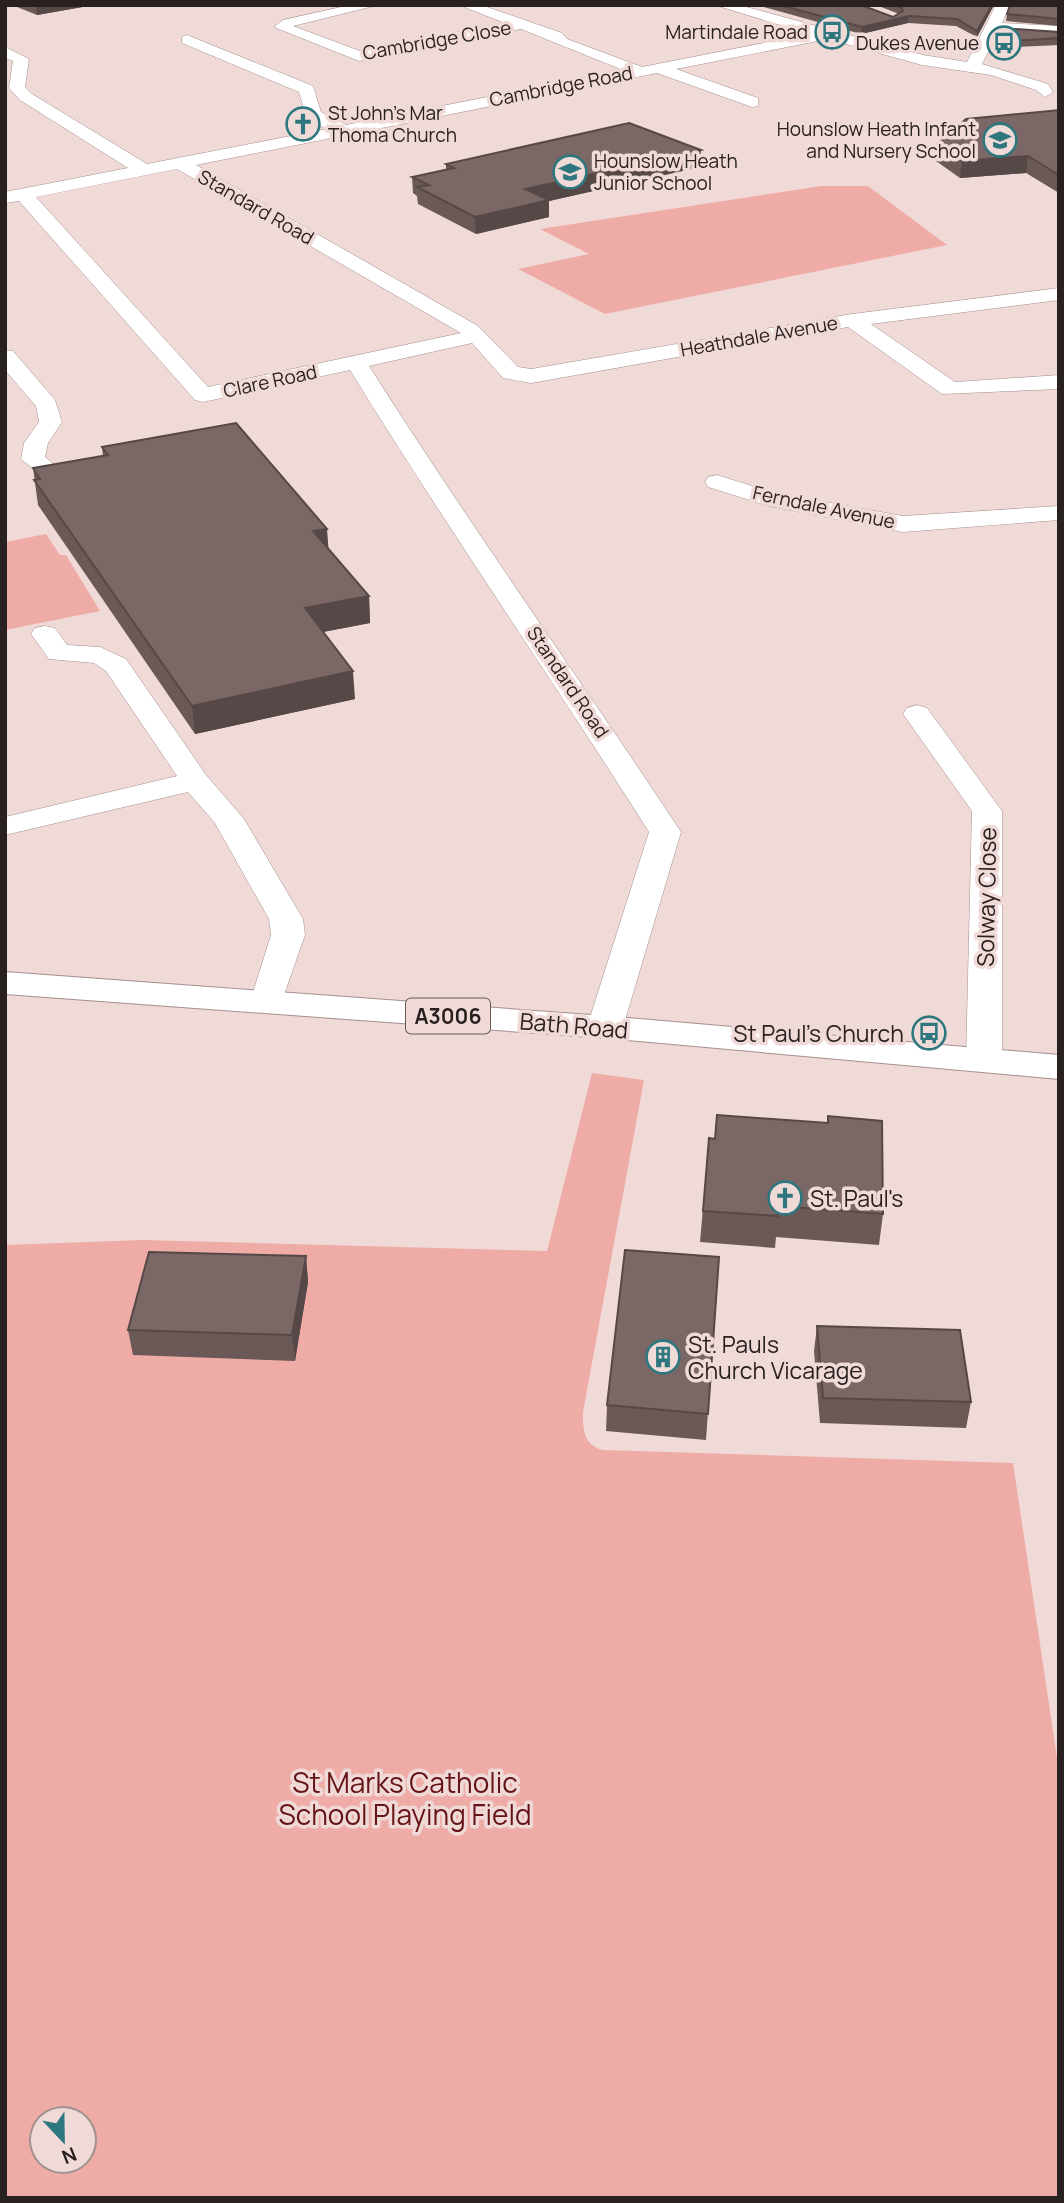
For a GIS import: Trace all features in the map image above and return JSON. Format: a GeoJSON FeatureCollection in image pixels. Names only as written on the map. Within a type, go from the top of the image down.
{"type":"FeatureCollection","features":[{"type":"Feature","properties":{"kind":"main road","name":"Bath Road"},"geometry":{"type":"LineString","coordinates":[[5,974],[89,988]]}},
{"type":"Feature","properties":{"kind":"main road","name":"Bath Road"},"geometry":{"type":"LineString","coordinates":[[5,983],[605,1027],[1059,1067]]}},
{"type":"Feature","properties":{"kind":"street","name":"Cambridge Close"},"geometry":{"type":"LineString","coordinates":[[371,5],[288,23],[281,27],[359,56],[523,24]]}},
{"type":"Feature","properties":{"kind":"street","name":"Cambridge Close"},"geometry":{"type":"LineString","coordinates":[[466,5],[557,36],[562,42],[752,102]]}},
{"type":"Feature","properties":{"kind":"street"},"geometry":{"type":"LineString","coordinates":[[722,5],[922,60],[973,68]]}},
{"type":"Feature","properties":{"kind":"street"},"geometry":{"type":"LineString","coordinates":[[998,6],[973,68],[976,75],[1055,94]]}},
{"type":"Feature","properties":{"kind":"street"},"geometry":{"type":"LineString","coordinates":[[991,27],[1059,31]]}},
{"type":"Feature","properties":{"kind":"street","name":"Cambridge Road"},"geometry":{"type":"LineString","coordinates":[[14,196],[646,68],[830,34]]}},
{"type":"Feature","properties":{"kind":"street"},"geometry":{"type":"LineString","coordinates":[[187,40],[307,89],[313,115],[342,130]]}},
{"type":"Feature","properties":{"kind":"street"},"geometry":{"type":"LineString","coordinates":[[5,52],[21,59],[17,88],[26,97],[144,170]]}},
{"type":"Feature","properties":{"kind":"street","name":"Standard Road"},"geometry":{"type":"LineString","coordinates":[[179,163],[477,336]]}},
{"type":"Feature","properties":{"kind":"street","name":"Clare Road"},"geometry":{"type":"LineString","coordinates":[[14,196],[203,395],[477,336]]}},
{"type":"Feature","properties":{"kind":"street","name":"Heathdale Avenue"},"geometry":{"type":"LineString","coordinates":[[477,336],[486,349],[511,373],[531,376],[852,320],[1059,294]]}},
{"type":"Feature","properties":{"kind":"street"},"geometry":{"type":"LineString","coordinates":[[852,320],[950,389],[1059,382]]}},
{"type":"Feature","properties":{"kind":"street"},"geometry":{"type":"LineString","coordinates":[[5,356],[47,405],[51,422],[36,443],[33,459]]}},
{"type":"Feature","properties":{"kind":"street","name":"Standard Road"},"geometry":{"type":"LineString","coordinates":[[356,362],[437,492],[548,651],[665,832],[605,1027]]}},
{"type":"Feature","properties":{"kind":"street"},"geometry":{"type":"LineString","coordinates":[[5,464],[33,459],[53,473]]}},
{"type":"Feature","properties":{"kind":"street","name":"Ferndale Avenue"},"geometry":{"type":"LineString","coordinates":[[717,482],[769,499],[903,524],[1059,513]]}},
{"type":"Feature","properties":{"kind":"street"},"geometry":{"type":"LineString","coordinates":[[46,634],[59,653],[100,655],[116,665],[195,781],[229,819],[286,919],[288,935],[267,1002]]}},
{"type":"Feature","properties":{"kind":"street","name":"Solway Close"},"geometry":{"type":"LineString","coordinates":[[917,714],[987,811],[984,1061]]}},
{"type":"Feature","properties":{"kind":"street"},"geometry":{"type":"LineString","coordinates":[[5,826],[195,781]]}},
{"type":"Feature","properties":{"kind":"green space"},"geometry":{"type":"Polygon","coordinates":[[[821,186],[868,186],[947,245],[605,314],[518,269],[589,254],[540,229],[821,186]]]}},
{"type":"Feature","properties":{"kind":"green space"},"geometry":{"type":"Polygon","coordinates":[[[46,534],[60,555],[66,555],[100,611],[5,630],[5,542],[46,534]]]}},
{"type":"Feature","properties":{"kind":"green space","name":"St Marks Catholic School Playing Field"},"geometry":{"type":"Polygon","coordinates":[[[592,1073],[644,1080],[583,1412],[584,1430],[591,1444],[603,1450],[1013,1463],[1059,1771],[1059,2198],[5,2198],[5,1245],[143,1240],[547,1251],[592,1073]]]}},
{"type":"Feature","properties":{"kind":"building"},"geometry":{"type":"Polygon","coordinates":[[[780,5],[861,5],[893,17],[903,11],[894,5],[992,5],[977,31],[957,19],[909,16],[862,27],[780,5]]]}},
{"type":"Feature","properties":{"kind":"building"},"geometry":{"type":"Polygon","coordinates":[[[1010,5],[1059,5],[1059,19],[1007,14],[1010,5]]]}},
{"type":"Feature","properties":{"kind":"building"},"geometry":{"type":"Polygon","coordinates":[[[1000,28],[1059,32],[1059,38],[996,42],[1000,28]]]}},
{"type":"Feature","properties":{"kind":"building"},"geometry":{"type":"Polygon","coordinates":[[[1059,110],[1059,175],[1028,156],[962,161],[938,144],[966,119],[1059,110]]]}},
{"type":"Feature","properties":{"kind":"building"},"geometry":{"type":"Polygon","coordinates":[[[629,123],[701,150],[525,189],[549,200],[475,217],[417,187],[429,185],[412,177],[454,168],[446,164],[629,123]]]}},
{"type":"Feature","properties":{"kind":"building"},"geometry":{"type":"Polygon","coordinates":[[[236,423],[327,529],[313,531],[369,596],[305,608],[353,671],[192,706],[34,480],[40,479],[33,468],[108,455],[102,447],[236,423]]]}},
{"type":"Feature","properties":{"kind":"building"},"geometry":{"type":"Polygon","coordinates":[[[717,1115],[828,1123],[828,1116],[882,1121],[883,1214],[779,1206],[778,1216],[703,1211],[709,1138],[715,1139],[717,1115]]]}},
{"type":"Feature","properties":{"kind":"building","name":"St. Pauls Church Vicarage"},"geometry":{"type":"Polygon","coordinates":[[[625,1250],[719,1257],[708,1414],[607,1405],[625,1250]]]}},
{"type":"Feature","properties":{"kind":"building"},"geometry":{"type":"Polygon","coordinates":[[[149,1252],[306,1256],[292,1335],[128,1330],[149,1252]]]}},
{"type":"Feature","properties":{"kind":"building"},"geometry":{"type":"Polygon","coordinates":[[[817,1326],[960,1330],[971,1402],[823,1398],[817,1326]]]}},
{"type":"Feature","properties":{"kind":"place","name":"Martindale Road"},"geometry":{"type":"Point","coordinates":[832,32]}},
{"type":"Feature","properties":{"kind":"place","name":"Dukes Avenue"},"geometry":{"type":"Point","coordinates":[1004,43]}},
{"type":"Feature","properties":{"kind":"place","name":"St John's Mar Thoma Church"},"geometry":{"type":"Point","coordinates":[303,124]}},
{"type":"Feature","properties":{"kind":"place","name":"Hounslow Heath Infant and Nursery School"},"geometry":{"type":"Point","coordinates":[1000,140]}},
{"type":"Feature","properties":{"kind":"place","name":"Hounslow Heath Junior School"},"geometry":{"type":"Point","coordinates":[570,172]}},
{"type":"Feature","properties":{"kind":"place","name":"St Paul's Church"},"geometry":{"type":"Point","coordinates":[929,1033]}},
{"type":"Feature","properties":{"kind":"place","name":"St. Paul's"},"geometry":{"type":"Point","coordinates":[785,1198]}},
{"type":"Feature","properties":{"kind":"place","name":"St. Pauls Church Vicarage"},"geometry":{"type":"Point","coordinates":[663,1357]}}]}
